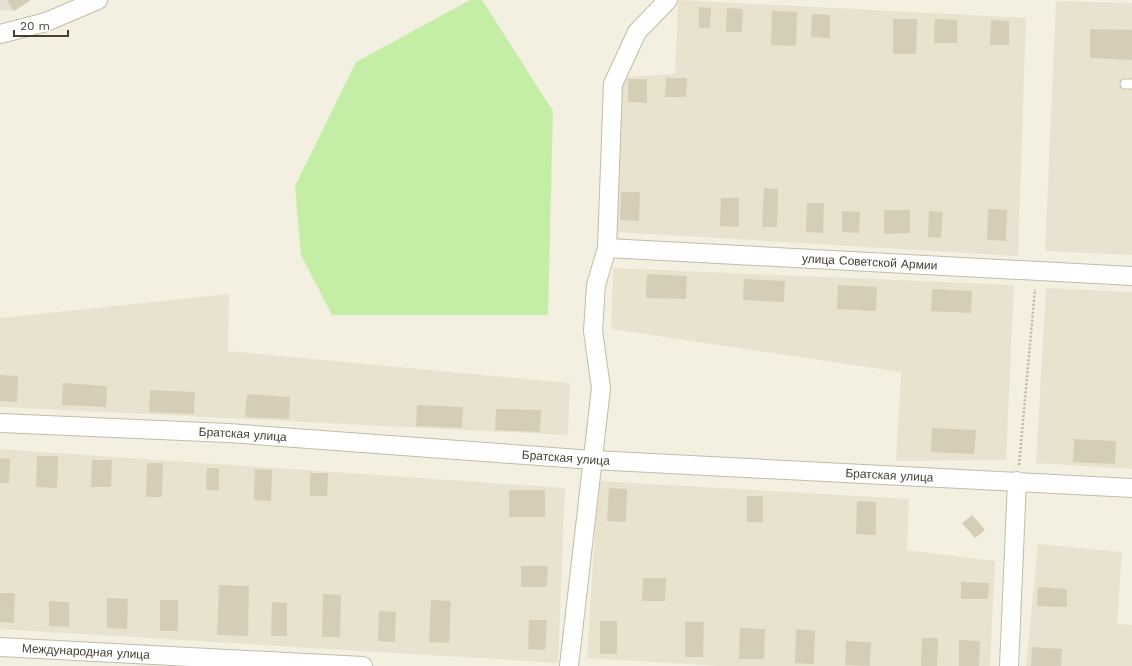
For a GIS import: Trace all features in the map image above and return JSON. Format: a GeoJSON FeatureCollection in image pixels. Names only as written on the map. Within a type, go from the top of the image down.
{"type":"FeatureCollection","features":[{"type":"Feature","properties":{"kind":"street"},"geometry":{"type":"LineString","coordinates":[[0,34],[46,22],[98,0]]}},
{"type":"Feature","properties":{"kind":"street"},"geometry":{"type":"LineString","coordinates":[[569,666],[601,388],[593,331],[596,285],[607,248],[613,84],[637,32],[668,0]]}},
{"type":"Feature","properties":{"kind":"street","name":"улица Советской Армии"},"geometry":{"type":"LineString","coordinates":[[607,248],[1132,276]]}},
{"type":"Feature","properties":{"kind":"street","name":"Братская улица"},"geometry":{"type":"LineString","coordinates":[[0,423],[228,433],[593,460],[1132,488]]}},
{"type":"Feature","properties":{"kind":"street"},"geometry":{"type":"LineString","coordinates":[[1009,666],[1017,481]]}},
{"type":"Feature","properties":{"kind":"street","name":"Международная улица"},"geometry":{"type":"LineString","coordinates":[[0,647],[363,666]]}},
{"type":"Feature","properties":{"kind":"path"},"geometry":{"type":"LineString","coordinates":[[1017,481],[1037,271]]}},
{"type":"Feature","properties":{"kind":"shaded area"},"geometry":{"type":"Polygon","coordinates":[[[0,0],[31,0],[14,11],[0,10],[0,0]]]}},
{"type":"Feature","properties":{"kind":"shaded area"},"geometry":{"type":"Polygon","coordinates":[[[678,0],[1026,18],[1018,256],[616,232],[623,77],[675,74],[678,0]]]}},
{"type":"Feature","properties":{"kind":"shaded area"},"geometry":{"type":"Polygon","coordinates":[[[1056,1],[1132,3],[1132,255],[1045,251],[1056,1]]]}},
{"type":"Feature","properties":{"kind":"shaded area"},"geometry":{"type":"Polygon","coordinates":[[[613,268],[1014,285],[1006,460],[896,461],[901,372],[611,329],[613,268]]]}},
{"type":"Feature","properties":{"kind":"shaded area"},"geometry":{"type":"Polygon","coordinates":[[[1046,288],[1132,292],[1132,469],[1036,463],[1046,288]]]}},
{"type":"Feature","properties":{"kind":"shaded area"},"geometry":{"type":"Polygon","coordinates":[[[229,294],[228,351],[570,383],[568,435],[0,407],[0,318],[229,294]]]}},
{"type":"Feature","properties":{"kind":"shaded area"},"geometry":{"type":"Polygon","coordinates":[[[0,449],[565,488],[558,663],[0,629],[0,449]]]}},
{"type":"Feature","properties":{"kind":"shaded area"},"geometry":{"type":"Polygon","coordinates":[[[598,481],[909,499],[907,550],[995,561],[990,666],[719,666],[587,658],[598,481]]]}},
{"type":"Feature","properties":{"kind":"shaded area"},"geometry":{"type":"Polygon","coordinates":[[[1038,544],[1122,552],[1117,624],[1132,625],[1132,666],[1026,666],[1038,544]]]}},
{"type":"Feature","properties":{"kind":"green space"},"geometry":{"type":"Polygon","coordinates":[[[470,0],[482,0],[553,111],[548,315],[332,315],[301,255],[295,186],[356,62],[470,0]]]}},
{"type":"Feature","properties":{"kind":"building"},"geometry":{"type":"Polygon","coordinates":[[[7,0],[31,0],[14,11],[7,0]]]}},
{"type":"Feature","properties":{"kind":"building"},"geometry":{"type":"Polygon","coordinates":[[[699,7],[711,8],[710,28],[699,28],[699,7]]]}},
{"type":"Feature","properties":{"kind":"building"},"geometry":{"type":"Polygon","coordinates":[[[727,8],[743,9],[742,32],[726,32],[727,8]]]}},
{"type":"Feature","properties":{"kind":"building"},"geometry":{"type":"Polygon","coordinates":[[[772,11],[797,12],[796,46],[771,45],[772,11]]]}},
{"type":"Feature","properties":{"kind":"building"},"geometry":{"type":"Polygon","coordinates":[[[812,14],[830,15],[830,38],[811,37],[812,14]]]}},
{"type":"Feature","properties":{"kind":"building"},"geometry":{"type":"Polygon","coordinates":[[[893,19],[917,19],[916,54],[893,54],[893,19]]]}},
{"type":"Feature","properties":{"kind":"building"},"geometry":{"type":"Polygon","coordinates":[[[935,19],[957,20],[957,43],[934,43],[935,19]]]}},
{"type":"Feature","properties":{"kind":"building"},"geometry":{"type":"Polygon","coordinates":[[[991,20],[1009,21],[1009,45],[990,45],[991,20]]]}},
{"type":"Feature","properties":{"kind":"building"},"geometry":{"type":"Polygon","coordinates":[[[1090,29],[1132,30],[1132,60],[1090,58],[1090,29]]]}},
{"type":"Feature","properties":{"kind":"building"},"geometry":{"type":"Polygon","coordinates":[[[666,78],[687,78],[686,97],[665,97],[666,78]]]}},
{"type":"Feature","properties":{"kind":"building"},"geometry":{"type":"Polygon","coordinates":[[[628,79],[647,79],[647,103],[628,102],[628,79]]]}},
{"type":"Feature","properties":{"kind":"building"},"geometry":{"type":"Polygon","coordinates":[[[764,188],[778,189],[777,227],[762,227],[764,188]]]}},
{"type":"Feature","properties":{"kind":"building"},"geometry":{"type":"Polygon","coordinates":[[[621,192],[640,192],[639,221],[620,220],[621,192]]]}},
{"type":"Feature","properties":{"kind":"building"},"geometry":{"type":"Polygon","coordinates":[[[721,198],[739,198],[739,227],[720,226],[721,198]]]}},
{"type":"Feature","properties":{"kind":"building"},"geometry":{"type":"Polygon","coordinates":[[[807,203],[824,203],[823,233],[806,232],[807,203]]]}},
{"type":"Feature","properties":{"kind":"building"},"geometry":{"type":"Polygon","coordinates":[[[988,209],[1007,210],[1006,241],[987,240],[988,209]]]}},
{"type":"Feature","properties":{"kind":"building"},"geometry":{"type":"Polygon","coordinates":[[[884,210],[910,210],[910,233],[884,234],[884,210]]]}},
{"type":"Feature","properties":{"kind":"building"},"geometry":{"type":"Polygon","coordinates":[[[842,211],[860,212],[859,233],[842,232],[842,211]]]}},
{"type":"Feature","properties":{"kind":"building"},"geometry":{"type":"Polygon","coordinates":[[[929,211],[943,212],[941,238],[928,237],[929,211]]]}},
{"type":"Feature","properties":{"kind":"building"},"geometry":{"type":"Polygon","coordinates":[[[647,274],[687,276],[686,299],[646,298],[647,274]]]}},
{"type":"Feature","properties":{"kind":"building"},"geometry":{"type":"Polygon","coordinates":[[[744,279],[785,281],[784,302],[743,300],[744,279]]]}},
{"type":"Feature","properties":{"kind":"building"},"geometry":{"type":"Polygon","coordinates":[[[838,285],[877,287],[876,311],[837,309],[838,285]]]}},
{"type":"Feature","properties":{"kind":"building"},"geometry":{"type":"Polygon","coordinates":[[[932,289],[972,291],[971,313],[931,311],[932,289]]]}},
{"type":"Feature","properties":{"kind":"building"},"geometry":{"type":"Polygon","coordinates":[[[0,375],[18,376],[17,402],[0,401],[0,375]]]}},
{"type":"Feature","properties":{"kind":"building"},"geometry":{"type":"Polygon","coordinates":[[[63,383],[107,386],[106,407],[62,405],[63,383]]]}},
{"type":"Feature","properties":{"kind":"building"},"geometry":{"type":"Polygon","coordinates":[[[150,390],[195,392],[194,414],[149,412],[150,390]]]}},
{"type":"Feature","properties":{"kind":"building"},"geometry":{"type":"Polygon","coordinates":[[[247,394],[290,397],[289,419],[245,417],[247,394]]]}},
{"type":"Feature","properties":{"kind":"building"},"geometry":{"type":"Polygon","coordinates":[[[417,405],[463,407],[462,428],[416,426],[417,405]]]}},
{"type":"Feature","properties":{"kind":"building"},"geometry":{"type":"Polygon","coordinates":[[[496,409],[541,410],[540,432],[495,430],[496,409]]]}},
{"type":"Feature","properties":{"kind":"building"},"geometry":{"type":"Polygon","coordinates":[[[932,428],[976,430],[974,454],[931,452],[932,428]]]}},
{"type":"Feature","properties":{"kind":"building"},"geometry":{"type":"Polygon","coordinates":[[[1074,439],[1116,441],[1115,464],[1073,462],[1074,439]]]}},
{"type":"Feature","properties":{"kind":"building"},"geometry":{"type":"Polygon","coordinates":[[[37,456],[58,456],[57,488],[36,487],[37,456]]]}},
{"type":"Feature","properties":{"kind":"building"},"geometry":{"type":"Polygon","coordinates":[[[0,458],[10,459],[9,483],[0,483],[0,458]]]}},
{"type":"Feature","properties":{"kind":"building"},"geometry":{"type":"Polygon","coordinates":[[[92,460],[112,460],[111,487],[91,487],[92,460]]]}},
{"type":"Feature","properties":{"kind":"building"},"geometry":{"type":"Polygon","coordinates":[[[147,463],[163,463],[162,497],[146,497],[147,463]]]}},
{"type":"Feature","properties":{"kind":"building"},"geometry":{"type":"Polygon","coordinates":[[[207,468],[219,468],[219,490],[206,490],[207,468]]]}},
{"type":"Feature","properties":{"kind":"building"},"geometry":{"type":"Polygon","coordinates":[[[255,469],[272,470],[271,501],[254,500],[255,469]]]}},
{"type":"Feature","properties":{"kind":"building"},"geometry":{"type":"Polygon","coordinates":[[[310,473],[328,473],[327,496],[310,496],[310,473]]]}},
{"type":"Feature","properties":{"kind":"building"},"geometry":{"type":"Polygon","coordinates":[[[609,488],[627,489],[626,522],[607,521],[609,488]]]}},
{"type":"Feature","properties":{"kind":"building"},"geometry":{"type":"Polygon","coordinates":[[[509,490],[545,490],[545,517],[509,517],[509,490]]]}},
{"type":"Feature","properties":{"kind":"building"},"geometry":{"type":"Polygon","coordinates":[[[747,496],[763,496],[763,522],[747,522],[747,496]]]}},
{"type":"Feature","properties":{"kind":"building"},"geometry":{"type":"Polygon","coordinates":[[[857,501],[876,502],[876,535],[856,534],[857,501]]]}},
{"type":"Feature","properties":{"kind":"building"},"geometry":{"type":"Polygon","coordinates":[[[972,515],[985,530],[975,538],[962,523],[972,515]]]}},
{"type":"Feature","properties":{"kind":"building"},"geometry":{"type":"Polygon","coordinates":[[[521,566],[548,566],[547,587],[521,587],[521,566]]]}},
{"type":"Feature","properties":{"kind":"building"},"geometry":{"type":"Polygon","coordinates":[[[643,578],[666,578],[665,601],[642,601],[643,578]]]}},
{"type":"Feature","properties":{"kind":"building"},"geometry":{"type":"Polygon","coordinates":[[[961,582],[989,583],[988,599],[961,599],[961,582]]]}},
{"type":"Feature","properties":{"kind":"building"},"geometry":{"type":"Polygon","coordinates":[[[219,585],[249,586],[248,636],[217,635],[219,585]]]}},
{"type":"Feature","properties":{"kind":"building"},"geometry":{"type":"Polygon","coordinates":[[[1038,587],[1067,589],[1067,607],[1037,606],[1038,587]]]}},
{"type":"Feature","properties":{"kind":"building"},"geometry":{"type":"Polygon","coordinates":[[[0,593],[15,593],[14,623],[0,622],[0,593]]]}},
{"type":"Feature","properties":{"kind":"building"},"geometry":{"type":"Polygon","coordinates":[[[323,594],[341,595],[340,637],[322,637],[323,594]]]}},
{"type":"Feature","properties":{"kind":"building"},"geometry":{"type":"Polygon","coordinates":[[[107,598],[128,599],[127,629],[107,628],[107,598]]]}},
{"type":"Feature","properties":{"kind":"building"},"geometry":{"type":"Polygon","coordinates":[[[160,600],[178,600],[178,631],[160,631],[160,600]]]}},
{"type":"Feature","properties":{"kind":"building"},"geometry":{"type":"Polygon","coordinates":[[[431,600],[451,601],[449,643],[429,642],[431,600]]]}},
{"type":"Feature","properties":{"kind":"building"},"geometry":{"type":"Polygon","coordinates":[[[49,601],[69,602],[69,627],[49,626],[49,601]]]}},
{"type":"Feature","properties":{"kind":"building"},"geometry":{"type":"Polygon","coordinates":[[[272,602],[287,603],[287,636],[271,636],[272,602]]]}},
{"type":"Feature","properties":{"kind":"building"},"geometry":{"type":"Polygon","coordinates":[[[379,611],[396,612],[395,642],[378,641],[379,611]]]}},
{"type":"Feature","properties":{"kind":"building"},"geometry":{"type":"Polygon","coordinates":[[[529,620],[547,620],[545,650],[528,649],[529,620]]]}},
{"type":"Feature","properties":{"kind":"building"},"geometry":{"type":"Polygon","coordinates":[[[600,621],[617,621],[617,654],[600,654],[600,621]]]}},
{"type":"Feature","properties":{"kind":"building"},"geometry":{"type":"Polygon","coordinates":[[[685,622],[704,622],[703,657],[685,657],[685,622]]]}},
{"type":"Feature","properties":{"kind":"building"},"geometry":{"type":"Polygon","coordinates":[[[740,628],[765,629],[764,659],[739,659],[740,628]]]}},
{"type":"Feature","properties":{"kind":"building"},"geometry":{"type":"Polygon","coordinates":[[[796,629],[815,631],[814,664],[795,663],[796,629]]]}},
{"type":"Feature","properties":{"kind":"building"},"geometry":{"type":"Polygon","coordinates":[[[922,638],[938,638],[937,666],[921,666],[922,638]]]}},
{"type":"Feature","properties":{"kind":"building"},"geometry":{"type":"Polygon","coordinates":[[[959,640],[980,641],[979,666],[959,666],[959,640]]]}},
{"type":"Feature","properties":{"kind":"building"},"geometry":{"type":"Polygon","coordinates":[[[846,641],[871,642],[870,666],[845,665],[846,641]]]}},
{"type":"Feature","properties":{"kind":"building"},"geometry":{"type":"Polygon","coordinates":[[[1032,647],[1062,649],[1061,666],[1031,666],[1032,647]]]}}]}
